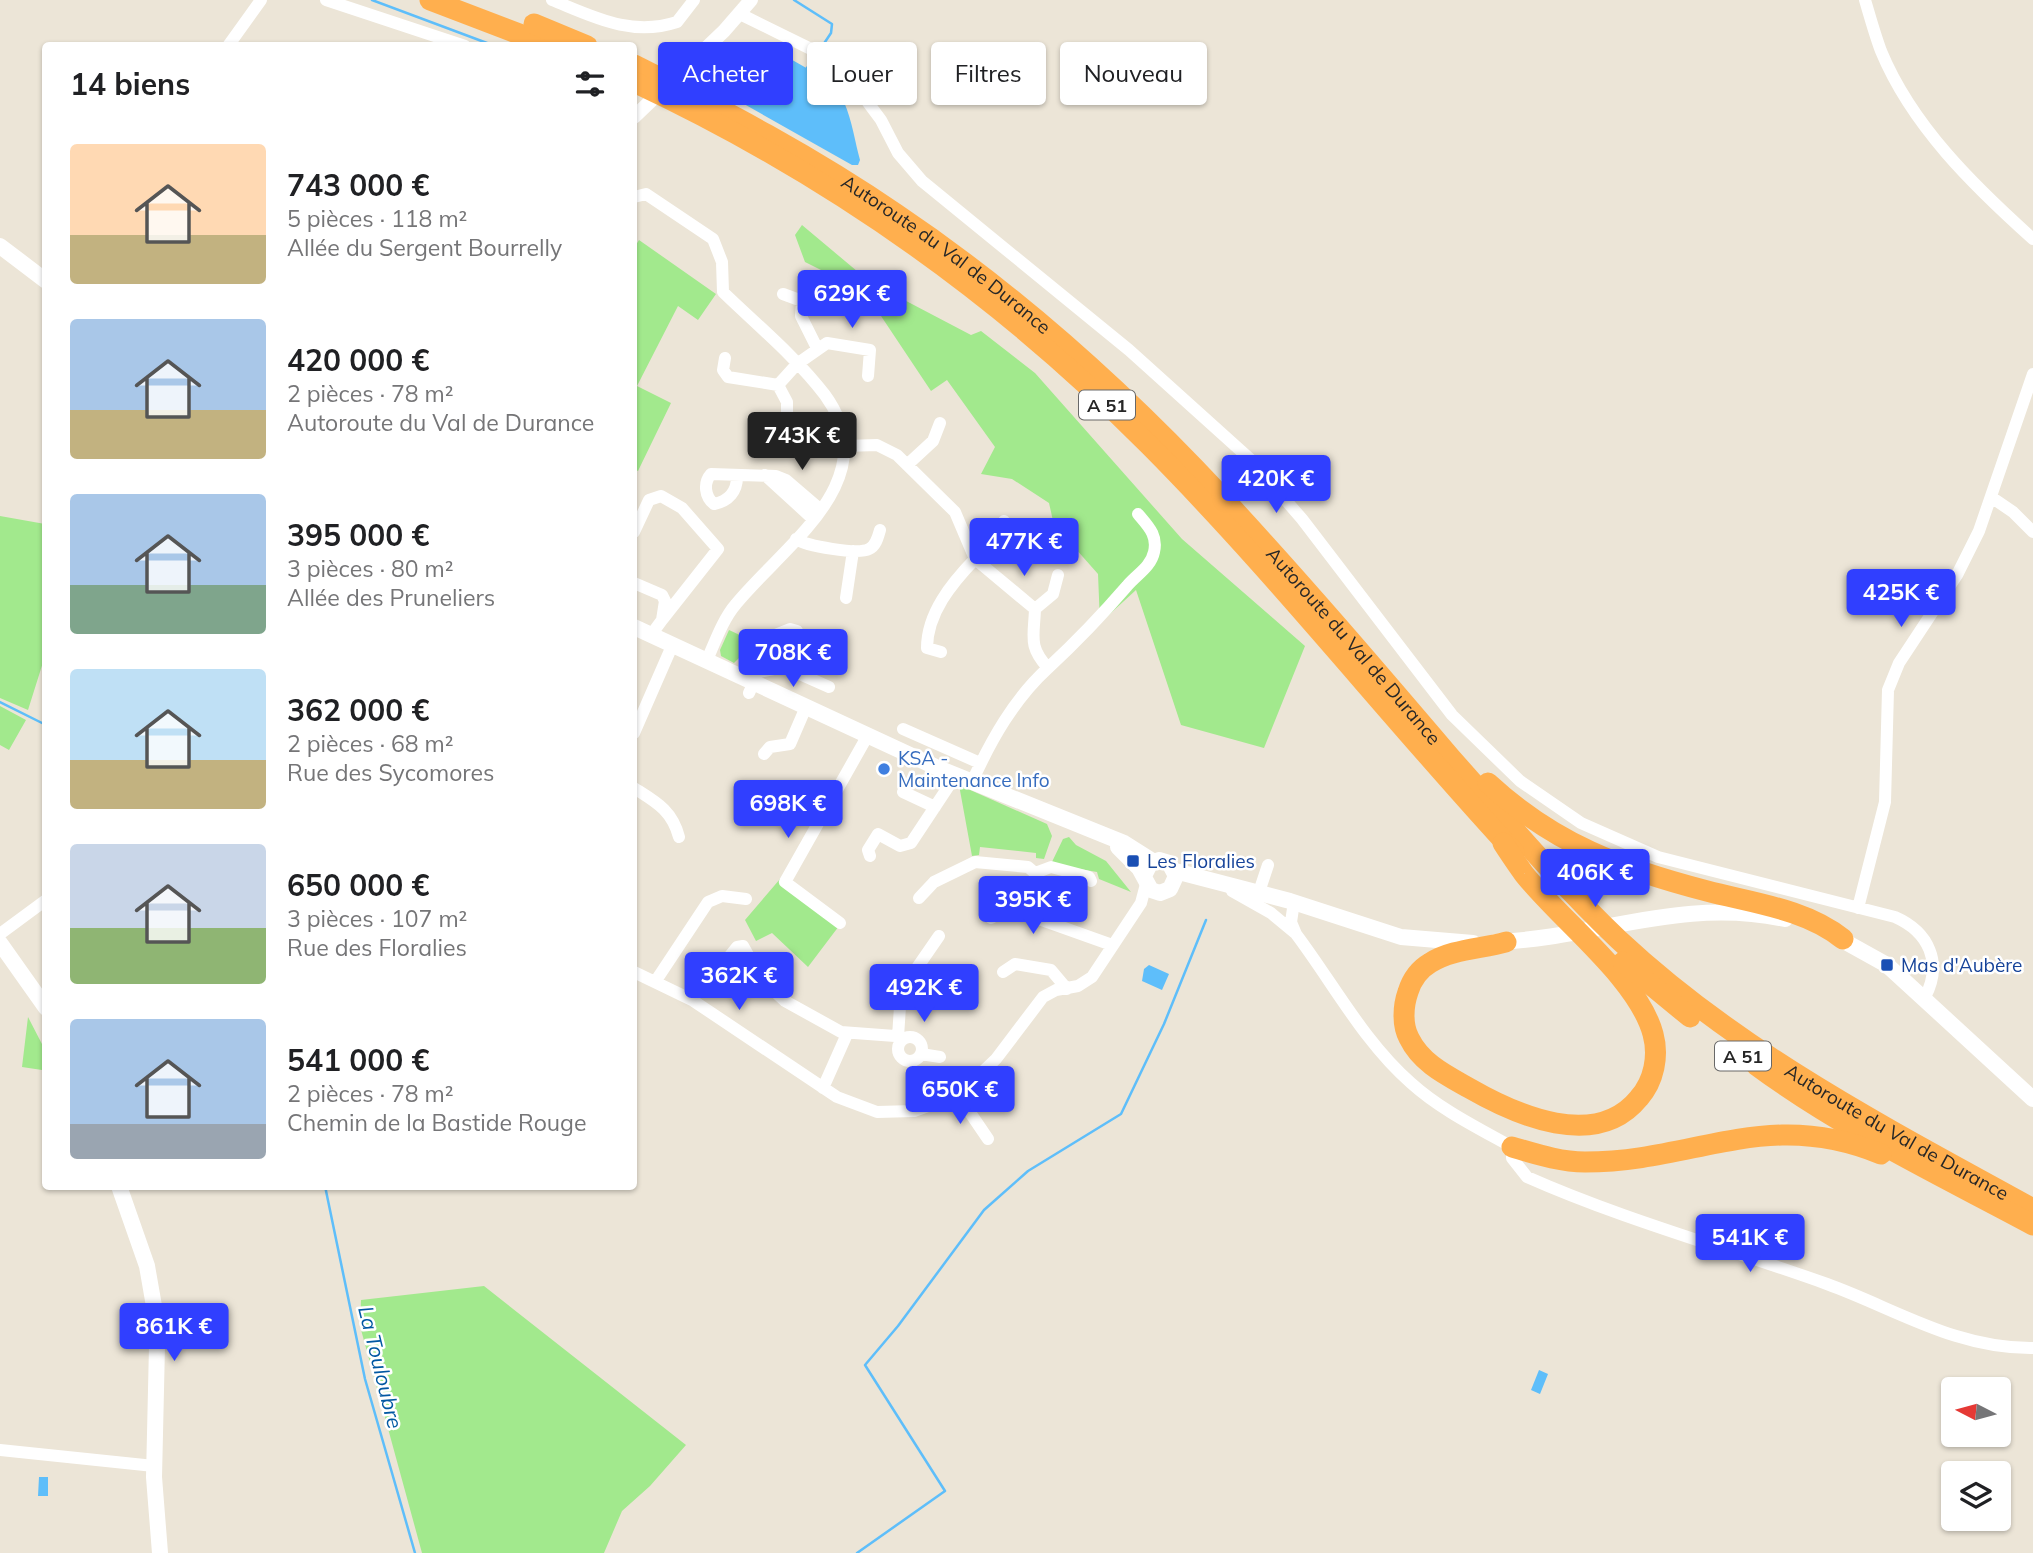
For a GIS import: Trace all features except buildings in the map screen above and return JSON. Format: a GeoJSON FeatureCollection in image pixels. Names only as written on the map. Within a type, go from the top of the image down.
{"type":"FeatureCollection","features":[{"type":"Feature","properties":{"kind":"highway"},"geometry":{"type":"LineString","coordinates":[[430,0],[540,42]]}},
{"type":"Feature","properties":{"kind":"highway"},"geometry":{"type":"LineString","coordinates":[[472,0],[577,42]]}},
{"type":"Feature","properties":{"kind":"highway","name":"Autoroute du Val de Durance"},"geometry":{"type":"LineString","coordinates":[[637,67],[740,119],[897,214],[965,264],[1096,373],[1220,495],[1502,817],[1621,941],[1691,1001],[1779,1065],[1854,1111],[2033,1209]]}},
{"type":"Feature","properties":{"kind":"highway","name":"Autoroute du Val de Durance"},"geometry":{"type":"LineString","coordinates":[[637,84],[744,138],[879,220],[978,292],[1063,363],[1149,445],[1257,559],[1494,830],[1596,936],[1661,995],[1780,1084],[1881,1143],[2033,1225]]}},
{"type":"Feature","properties":{"kind":"highway"},"geometry":{"type":"LineString","coordinates":[[1220,495],[1270,542],[1471,766],[1508,801],[1546,829],[1593,856],[1640,873],[1816,920],[1843,939]]}},
{"type":"Feature","properties":{"kind":"highway"},"geometry":{"type":"LineString","coordinates":[[1494,830],[1524,874],[1614,971],[1642,1009],[1653,1033],[1656,1053],[1653,1075],[1635,1103],[1611,1120],[1596,1123],[1549,1122],[1527,1116],[1480,1095],[1435,1068],[1421,1055],[1407,1035],[1406,999],[1414,977],[1439,958],[1506,942]]}},
{"type":"Feature","properties":{"kind":"highway"},"geometry":{"type":"LineString","coordinates":[[1512,1147],[1564,1160],[1603,1161],[1745,1136],[1787,1134],[1826,1138],[1888,1157],[2033,1232]]}},
{"type":"Feature","properties":{"kind":"main road"},"geometry":{"type":"LineString","coordinates":[[0,239],[42,269]]}},
{"type":"Feature","properties":{"kind":"main road"},"geometry":{"type":"LineString","coordinates":[[0,246],[42,278]]}},
{"type":"Feature","properties":{"kind":"main road"},"geometry":{"type":"LineString","coordinates":[[637,628],[956,775],[1124,843],[1154,862],[1169,863],[1175,876],[1170,889],[1150,884],[1109,838]]}},
{"type":"Feature","properties":{"kind":"main road"},"geometry":{"type":"LineString","coordinates":[[1150,884],[1147,867],[1154,862]]}},
{"type":"Feature","properties":{"kind":"main road"},"geometry":{"type":"LineString","coordinates":[[1175,876],[1200,877],[1259,892],[1401,937],[1453,942],[1506,942],[1699,911],[1748,913],[1796,921],[1843,939],[1887,965],[2033,1098]]}},
{"type":"Feature","properties":{"kind":"main road"},"geometry":{"type":"LineString","coordinates":[[0,943],[42,1002]]}},
{"type":"Feature","properties":{"kind":"main road"},"geometry":{"type":"LineString","coordinates":[[120,1190],[146,1266],[154,1306],[157,1346],[154,1466],[160,1553]]}},
{"type":"Feature","properties":{"kind":"street"},"geometry":{"type":"LineString","coordinates":[[231,42],[261,0]]}},
{"type":"Feature","properties":{"kind":"street"},"geometry":{"type":"LineString","coordinates":[[326,0],[453,42]]}},
{"type":"Feature","properties":{"kind":"street"},"geometry":{"type":"LineString","coordinates":[[552,0],[614,25],[642,29],[677,22],[695,0]]}},
{"type":"Feature","properties":{"kind":"street"},"geometry":{"type":"LineString","coordinates":[[637,114],[740,14],[751,0]]}},
{"type":"Feature","properties":{"kind":"street"},"geometry":{"type":"LineString","coordinates":[[1865,0],[1882,52],[1911,106],[1980,190],[2033,239]]}},
{"type":"Feature","properties":{"kind":"street"},"geometry":{"type":"LineString","coordinates":[[740,14],[825,57],[846,73],[881,120],[898,153],[922,181],[1129,350],[1250,459],[1301,519],[1452,715],[1520,781],[1581,824],[1658,857],[1895,917],[1920,932],[1929,947],[1933,961],[1931,984],[1924,997]]}},
{"type":"Feature","properties":{"kind":"street"},"geometry":{"type":"LineString","coordinates":[[637,196],[646,194],[713,239],[718,248],[723,292],[797,364],[825,396],[839,422],[845,446],[835,489],[817,515],[734,606],[707,660]]}},
{"type":"Feature","properties":{"kind":"street"},"geometry":{"type":"LineString","coordinates":[[783,294],[802,301],[801,316],[817,348]]}},
{"type":"Feature","properties":{"kind":"street"},"geometry":{"type":"LineString","coordinates":[[778,385],[797,364],[817,348],[827,344],[870,350],[868,376]]}},
{"type":"Feature","properties":{"kind":"street"},"geometry":{"type":"LineString","coordinates":[[725,358],[723,370],[728,377],[778,385]]}},
{"type":"Feature","properties":{"kind":"street"},"geometry":{"type":"LineString","coordinates":[[1858,908],[1885,802],[1888,690],[1899,663],[1957,575],[1991,497],[2032,380]]}},
{"type":"Feature","properties":{"kind":"street"},"geometry":{"type":"LineString","coordinates":[[778,385],[787,402],[787,434]]}},
{"type":"Feature","properties":{"kind":"street"},"geometry":{"type":"LineString","coordinates":[[907,465],[933,441],[940,423]]}},
{"type":"Feature","properties":{"kind":"street"},"geometry":{"type":"LineString","coordinates":[[845,446],[877,445],[891,451],[955,512],[977,561],[1035,609]]}},
{"type":"Feature","properties":{"kind":"street"},"geometry":{"type":"LineString","coordinates":[[737,477],[765,475],[817,515]]}},
{"type":"Feature","properties":{"kind":"street"},"geometry":{"type":"LineString","coordinates":[[637,525],[649,500],[661,496],[682,508],[718,549],[651,635]]}},
{"type":"Feature","properties":{"kind":"street"},"geometry":{"type":"LineString","coordinates":[[1991,497],[2013,512],[2033,532]]}},
{"type":"Feature","properties":{"kind":"street"},"geometry":{"type":"LineString","coordinates":[[972,782],[979,763],[1024,690],[1111,608],[1149,565],[1155,541],[1152,530],[1138,514]]}},
{"type":"Feature","properties":{"kind":"street"},"geometry":{"type":"LineString","coordinates":[[941,652],[927,648],[933,620],[948,591],[998,542],[1004,521]]}},
{"type":"Feature","properties":{"kind":"street"},"geometry":{"type":"LineString","coordinates":[[796,539],[809,545],[853,551],[868,550],[880,530]]}},
{"type":"Feature","properties":{"kind":"street"},"geometry":{"type":"LineString","coordinates":[[846,598],[853,551]]}},
{"type":"Feature","properties":{"kind":"street"},"geometry":{"type":"LineString","coordinates":[[1048,668],[1036,655],[1033,643],[1035,609],[1053,594],[1058,575]]}},
{"type":"Feature","properties":{"kind":"street"},"geometry":{"type":"LineString","coordinates":[[637,584],[662,596],[665,608],[662,620]]}},
{"type":"Feature","properties":{"kind":"street"},"geometry":{"type":"LineString","coordinates":[[754,683],[775,635],[790,629],[797,632]]}},
{"type":"Feature","properties":{"kind":"street"},"geometry":{"type":"LineString","coordinates":[[637,726],[672,646]]}},
{"type":"Feature","properties":{"kind":"street"},"geometry":{"type":"LineString","coordinates":[[754,683],[784,667],[829,687]]}},
{"type":"Feature","properties":{"kind":"street"},"geometry":{"type":"LineString","coordinates":[[764,754],[770,747],[790,744],[806,707]]}},
{"type":"Feature","properties":{"kind":"street"},"geometry":{"type":"LineString","coordinates":[[903,729],[979,763]]}},
{"type":"Feature","properties":{"kind":"street"},"geometry":{"type":"LineString","coordinates":[[840,923],[785,882],[868,735]]}},
{"type":"Feature","properties":{"kind":"street"},"geometry":{"type":"LineString","coordinates":[[870,856],[867,850],[878,834],[901,846],[911,843],[956,775]]}},
{"type":"Feature","properties":{"kind":"street"},"geometry":{"type":"LineString","coordinates":[[637,790],[663,806],[670,814],[679,837]]}},
{"type":"Feature","properties":{"kind":"street"},"geometry":{"type":"LineString","coordinates":[[903,792],[935,807]]}},
{"type":"Feature","properties":{"kind":"street"},"geometry":{"type":"LineString","coordinates":[[919,898],[933,882],[975,862],[1028,867],[1035,873]]}},
{"type":"Feature","properties":{"kind":"street"},"geometry":{"type":"LineString","coordinates":[[1259,892],[1268,865]]}},
{"type":"Feature","properties":{"kind":"street"},"geometry":{"type":"LineString","coordinates":[[1035,873],[1052,867],[1089,877],[1091,881]]}},
{"type":"Feature","properties":{"kind":"street"},"geometry":{"type":"LineString","coordinates":[[1035,873],[1034,884],[1024,905],[1029,917],[1112,945]]}},
{"type":"Feature","properties":{"kind":"street"},"geometry":{"type":"LineString","coordinates":[[1200,877],[1245,897],[1296,933]]}},
{"type":"Feature","properties":{"kind":"street"},"geometry":{"type":"LineString","coordinates":[[637,973],[692,1000],[823,1088],[863,1108],[886,1113],[927,1107],[958,1095],[996,1059],[1043,998],[1092,977],[1141,903],[1150,884]]}},
{"type":"Feature","properties":{"kind":"street"},"geometry":{"type":"LineString","coordinates":[[655,982],[708,902],[722,896],[747,899]]}},
{"type":"Feature","properties":{"kind":"street"},"geometry":{"type":"LineString","coordinates":[[1292,901],[1291,922],[1296,933],[1370,1040],[1411,1083],[1449,1111],[1512,1147],[1511,1158],[1521,1172],[1542,1184],[1853,1293],[1913,1323],[1984,1342],[2033,1348]]}},
{"type":"Feature","properties":{"kind":"street"},"geometry":{"type":"LineString","coordinates":[[0,934],[42,903]]}},
{"type":"Feature","properties":{"kind":"street"},"geometry":{"type":"LineString","coordinates":[[991,918],[1016,905],[1024,905]]}},
{"type":"Feature","properties":{"kind":"street"},"geometry":{"type":"LineString","coordinates":[[900,1038],[901,991],[939,936]]}},
{"type":"Feature","properties":{"kind":"street"},"geometry":{"type":"LineString","coordinates":[[728,958],[737,947],[743,946],[762,980],[785,1001],[847,1034],[910,1037],[918,1039],[922,1046],[921,1054],[940,1057]]}},
{"type":"Feature","properties":{"kind":"street"},"geometry":{"type":"LineString","coordinates":[[1003,972],[1015,964],[1051,970],[1067,989]]}},
{"type":"Feature","properties":{"kind":"street"},"geometry":{"type":"LineString","coordinates":[[823,1088],[847,1034]]}},
{"type":"Feature","properties":{"kind":"street"},"geometry":{"type":"LineString","coordinates":[[958,1095],[988,1139]]}},
{"type":"Feature","properties":{"kind":"street"},"geometry":{"type":"LineString","coordinates":[[0,1450],[154,1466]]}},
{"type":"Feature","properties":{"kind":"green space"},"geometry":{"type":"Polygon","coordinates":[[[802,225],[870,282],[971,335],[981,331],[1035,373],[1182,539],[1305,646],[1264,748],[1181,725],[1136,590],[1100,623],[1098,574],[1075,548],[1056,534],[1049,503],[1012,479],[981,474],[995,447],[947,380],[931,391],[881,316],[825,272],[805,262],[795,235],[802,225]]]}},
{"type":"Feature","properties":{"kind":"green space"},"geometry":{"type":"Polygon","coordinates":[[[639,240],[716,294],[698,320],[678,306],[637,386],[639,240]]]}},
{"type":"Feature","properties":{"kind":"green space"},"geometry":{"type":"Polygon","coordinates":[[[637,386],[671,403],[637,470],[637,386]]]}},
{"type":"Feature","properties":{"kind":"green space"},"geometry":{"type":"Polygon","coordinates":[[[0,516],[42,523],[42,666],[28,710],[0,698],[0,516]]]}},
{"type":"Feature","properties":{"kind":"green space"},"geometry":{"type":"Polygon","coordinates":[[[729,630],[755,642],[734,663],[721,656],[720,650],[729,630]]]}},
{"type":"Feature","properties":{"kind":"green space"},"geometry":{"type":"Polygon","coordinates":[[[0,706],[26,720],[9,750],[0,745],[0,706]]]}},
{"type":"Feature","properties":{"kind":"green space"},"geometry":{"type":"Polygon","coordinates":[[[959,785],[1047,824],[1052,836],[1044,859],[1036,858],[1036,853],[980,847],[979,855],[972,856],[959,785]]]}},
{"type":"Feature","properties":{"kind":"green space"},"geometry":{"type":"Polygon","coordinates":[[[1069,837],[1076,845],[1106,861],[1131,892],[1099,879],[1097,872],[1051,864],[1063,839],[1069,837]]]}},
{"type":"Feature","properties":{"kind":"green space"},"geometry":{"type":"Polygon","coordinates":[[[780,879],[839,926],[808,967],[772,933],[756,941],[745,920],[780,879]]]}},
{"type":"Feature","properties":{"kind":"green space"},"geometry":{"type":"Polygon","coordinates":[[[28,1017],[42,1044],[42,1070],[22,1067],[28,1017]]]}},
{"type":"Feature","properties":{"kind":"green space"},"geometry":{"type":"Polygon","coordinates":[[[484,1286],[686,1445],[650,1486],[622,1511],[604,1553],[422,1553],[360,1326],[361,1300],[484,1286]]]}},
{"type":"Feature","properties":{"kind":"water"},"geometry":{"type":"Polygon","coordinates":[[[793,61],[799,64],[807,69],[807,105],[845,105],[860,160],[858,165],[852,165],[746,105],[793,105],[793,61]]]}},
{"type":"Feature","properties":{"kind":"water"},"geometry":{"type":"Polygon","coordinates":[[[1149,965],[1169,974],[1162,990],[1142,981],[1144,969],[1149,965]]]}},
{"type":"Feature","properties":{"kind":"water"},"geometry":{"type":"Polygon","coordinates":[[[1539,1370],[1548,1374],[1540,1394],[1531,1390],[1539,1370]]]}},
{"type":"Feature","properties":{"kind":"water"},"geometry":{"type":"Polygon","coordinates":[[[39,1477],[48,1477],[48,1496],[38,1496],[39,1477]]]}},
{"type":"Feature","properties":{"kind":"waterway"},"geometry":{"type":"LineString","coordinates":[[372,0],[484,42]]}},
{"type":"Feature","properties":{"kind":"waterway"},"geometry":{"type":"LineString","coordinates":[[794,0],[832,24],[831,33],[825,42]]}},
{"type":"Feature","properties":{"kind":"waterway"},"geometry":{"type":"LineString","coordinates":[[804,72],[807,68]]}},
{"type":"Feature","properties":{"kind":"waterway","name":"La Touloubre"},"geometry":{"type":"LineString","coordinates":[[0,702],[42,723]]}},
{"type":"Feature","properties":{"kind":"waterway"},"geometry":{"type":"LineString","coordinates":[[857,1553],[945,1491],[865,1365],[898,1326],[984,1210],[1028,1171],[1121,1114],[1164,1024],[1206,920]]}},
{"type":"Feature","properties":{"kind":"waterway","name":"La Touloubre"},"geometry":{"type":"LineString","coordinates":[[326,1190],[365,1379],[415,1553]]}},
{"type":"Feature","properties":{"kind":"place","name":"KSA - Maintenance Info"},"geometry":{"type":"Point","coordinates":[884,769]}},
{"type":"Feature","properties":{"kind":"place","name":"Les Floralies"},"geometry":{"type":"Point","coordinates":[1133,861]}},
{"type":"Feature","properties":{"kind":"place","name":"Mas d'Aubère"},"geometry":{"type":"Point","coordinates":[1887,965]}}]}
